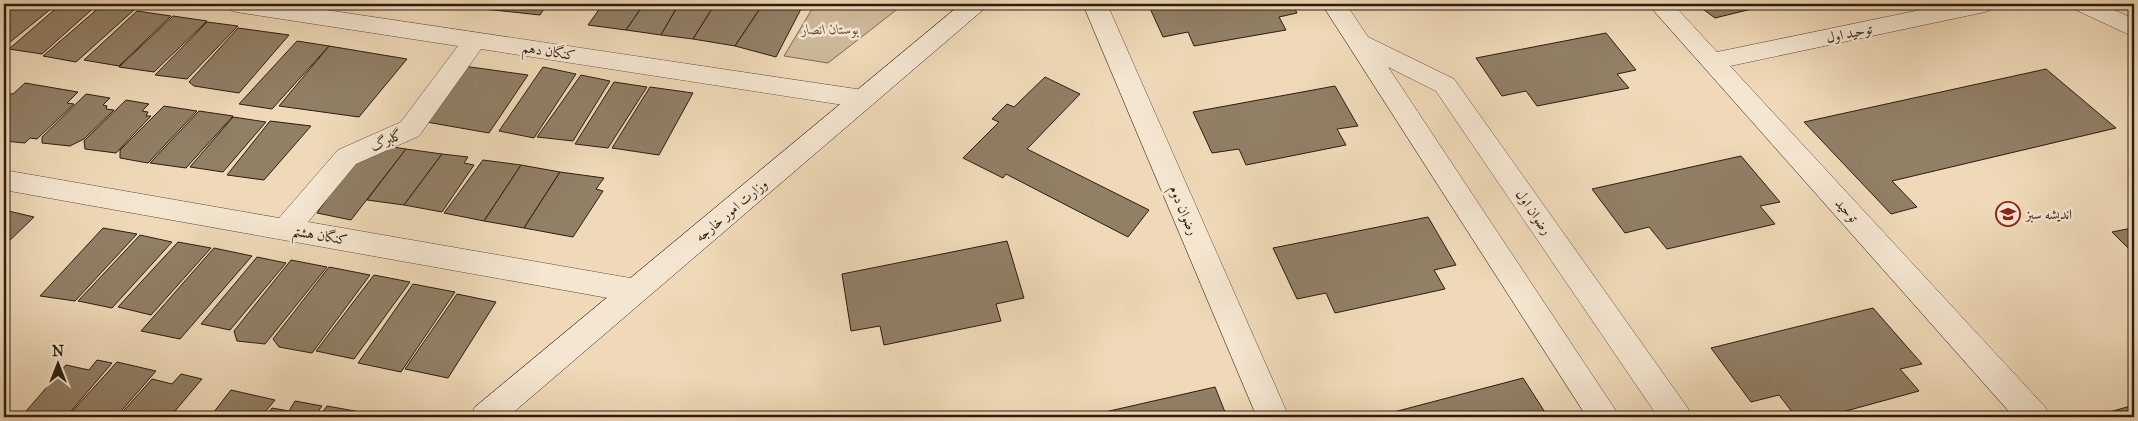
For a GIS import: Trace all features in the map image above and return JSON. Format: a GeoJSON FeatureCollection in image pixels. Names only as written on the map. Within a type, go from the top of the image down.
{"type":"FeatureCollection","features":[{"type":"Feature","properties":{"kind":"street","name":"کنگان دهم"},"geometry":{"type":"LineString","coordinates":[[236,4],[288,7],[475,40],[863,99]]}},
{"type":"Feature","properties":{"kind":"street","name":"وزارت امور خارجه"},"geometry":{"type":"LineString","coordinates":[[486,417],[976,4]]}},
{"type":"Feature","properties":{"kind":"street","name":"رضوان دوم"},"geometry":{"type":"LineString","coordinates":[[1095,4],[1273,417]]}},
{"type":"Feature","properties":{"kind":"street"},"geometry":{"type":"LineString","coordinates":[[1334,4],[1604,417]]}},
{"type":"Feature","properties":{"kind":"street","name":"توحید"},"geometry":{"type":"LineString","coordinates":[[1660,4],[2034,417]]}},
{"type":"Feature","properties":{"kind":"street","name":"توحید اول"},"geometry":{"type":"LineString","coordinates":[[1712,61],[1986,4]]}},
{"type":"Feature","properties":{"kind":"street"},"geometry":{"type":"LineString","coordinates":[[2082,4],[2134,29]]}},
{"type":"Feature","properties":{"kind":"street","name":"گلبرگ"},"geometry":{"type":"LineString","coordinates":[[286,229],[347,157],[410,130],[475,40]]}},
{"type":"Feature","properties":{"kind":"street","name":"رضوان اول"},"geometry":{"type":"LineString","coordinates":[[1360,43],[1446,85],[1676,417]]}},
{"type":"Feature","properties":{"kind":"street","name":"کنگان هشتم"},"geometry":{"type":"LineString","coordinates":[[4,180],[636,291]]}},
{"type":"Feature","properties":{"kind":"green space","name":"بوستان انصار"},"geometry":{"type":"Polygon","coordinates":[[[815,4],[904,4],[828,63],[784,56],[815,4]]]}},
{"type":"Feature","properties":{"kind":"building"},"geometry":{"type":"Polygon","coordinates":[[[15,4],[57,4],[4,47],[4,15],[15,4]]]}},
{"type":"Feature","properties":{"kind":"building"},"geometry":{"type":"Polygon","coordinates":[[[61,4],[98,4],[42,54],[9,49],[61,4]]]}},
{"type":"Feature","properties":{"kind":"building"},"geometry":{"type":"Polygon","coordinates":[[[455,4],[509,4],[503,11],[452,6],[455,4]]]}},
{"type":"Feature","properties":{"kind":"building"},"geometry":{"type":"Polygon","coordinates":[[[509,4],[547,4],[540,15],[503,11],[509,4]]]}},
{"type":"Feature","properties":{"kind":"building"},"geometry":{"type":"Polygon","coordinates":[[[603,4],[644,4],[626,30],[588,25],[603,4]]]}},
{"type":"Feature","properties":{"kind":"building"},"geometry":{"type":"Polygon","coordinates":[[[644,4],[679,4],[661,35],[626,30],[644,4]]]}},
{"type":"Feature","properties":{"kind":"building"},"geometry":{"type":"Polygon","coordinates":[[[679,4],[715,4],[693,39],[661,35],[679,4]]]}},
{"type":"Feature","properties":{"kind":"building"},"geometry":{"type":"Polygon","coordinates":[[[715,4],[763,4],[735,46],[693,39],[715,4]]]}},
{"type":"Feature","properties":{"kind":"building"},"geometry":{"type":"Polygon","coordinates":[[[763,4],[801,9],[776,57],[735,46],[763,4]]]}},
{"type":"Feature","properties":{"kind":"building"},"geometry":{"type":"Polygon","coordinates":[[[1148,4],[1292,4],[1297,13],[1279,17],[1286,30],[1194,46],[1188,32],[1163,37],[1148,4]]]}},
{"type":"Feature","properties":{"kind":"building"},"geometry":{"type":"Polygon","coordinates":[[[1696,4],[1772,4],[1715,18],[1696,4]]]}},
{"type":"Feature","properties":{"kind":"building"},"geometry":{"type":"Polygon","coordinates":[[[102,5],[134,10],[76,62],[43,56],[102,5]]]}},
{"type":"Feature","properties":{"kind":"building"},"geometry":{"type":"Polygon","coordinates":[[[137,11],[171,16],[119,66],[84,60],[137,11]]]}},
{"type":"Feature","properties":{"kind":"building"},"geometry":{"type":"Polygon","coordinates":[[[173,16],[207,21],[154,72],[119,67],[173,16]]]}},
{"type":"Feature","properties":{"kind":"building"},"geometry":{"type":"Polygon","coordinates":[[[207,22],[238,26],[187,79],[155,75],[207,22]]]}},
{"type":"Feature","properties":{"kind":"building"},"geometry":{"type":"Polygon","coordinates":[[[238,28],[289,35],[239,93],[194,86],[189,82],[238,28]]]}},
{"type":"Feature","properties":{"kind":"building"},"geometry":{"type":"Polygon","coordinates":[[[1606,33],[1636,70],[1617,74],[1629,88],[1537,106],[1526,91],[1502,96],[1476,58],[1606,33]]]}},
{"type":"Feature","properties":{"kind":"building"},"geometry":{"type":"Polygon","coordinates":[[[297,41],[329,46],[272,109],[239,104],[297,41]]]}},
{"type":"Feature","properties":{"kind":"building"},"geometry":{"type":"Polygon","coordinates":[[[329,46],[407,59],[359,117],[279,106],[329,46]]]}},
{"type":"Feature","properties":{"kind":"building"},"geometry":{"type":"Polygon","coordinates":[[[456,65],[528,75],[489,133],[415,120],[456,65]]]}},
{"type":"Feature","properties":{"kind":"building"},"geometry":{"type":"Polygon","coordinates":[[[543,67],[576,74],[534,138],[499,131],[543,67]]]}},
{"type":"Feature","properties":{"kind":"building"},"geometry":{"type":"Polygon","coordinates":[[[2046,69],[2116,128],[1892,181],[1917,207],[1891,214],[1804,122],[2046,69]]]}},
{"type":"Feature","properties":{"kind":"building"},"geometry":{"type":"Polygon","coordinates":[[[581,75],[610,81],[573,141],[537,137],[581,75]]]}},
{"type":"Feature","properties":{"kind":"building"},"geometry":{"type":"Polygon","coordinates":[[[1045,77],[1080,94],[1027,149],[1149,210],[1128,237],[1006,174],[1003,178],[963,158],[999,122],[992,119],[1007,104],[1014,107],[1045,77]]]}},
{"type":"Feature","properties":{"kind":"building"},"geometry":{"type":"Polygon","coordinates":[[[614,82],[647,87],[608,148],[575,144],[614,82]]]}},
{"type":"Feature","properties":{"kind":"building"},"geometry":{"type":"Polygon","coordinates":[[[25,83],[78,92],[67,103],[74,104],[37,139],[30,138],[25,143],[4,141],[4,93],[13,94],[25,83]]]}},
{"type":"Feature","properties":{"kind":"building"},"geometry":{"type":"Polygon","coordinates":[[[1335,86],[1358,126],[1337,129],[1346,145],[1246,165],[1239,149],[1212,153],[1193,112],[1335,86]]]}},
{"type":"Feature","properties":{"kind":"building"},"geometry":{"type":"Polygon","coordinates":[[[650,87],[693,93],[659,155],[612,148],[650,87]]]}},
{"type":"Feature","properties":{"kind":"building"},"geometry":{"type":"Polygon","coordinates":[[[86,94],[110,98],[103,105],[107,106],[106,109],[114,110],[84,139],[70,146],[42,143],[42,137],[86,94]]]}},
{"type":"Feature","properties":{"kind":"building"},"geometry":{"type":"Polygon","coordinates":[[[126,100],[149,104],[142,111],[148,112],[146,116],[151,116],[116,153],[85,149],[84,141],[126,100]]]}},
{"type":"Feature","properties":{"kind":"building"},"geometry":{"type":"Polygon","coordinates":[[[164,106],[197,111],[148,163],[120,158],[120,150],[164,106]]]}},
{"type":"Feature","properties":{"kind":"building"},"geometry":{"type":"Polygon","coordinates":[[[199,111],[233,116],[186,168],[150,163],[199,111]]]}},
{"type":"Feature","properties":{"kind":"building"},"geometry":{"type":"Polygon","coordinates":[[[233,117],[266,122],[223,172],[190,167],[233,117]]]}},
{"type":"Feature","properties":{"kind":"building"},"geometry":{"type":"Polygon","coordinates":[[[270,121],[311,126],[264,180],[227,175],[270,121]]]}},
{"type":"Feature","properties":{"kind":"building"},"geometry":{"type":"Polygon","coordinates":[[[366,143],[406,149],[351,220],[317,213],[366,143]]]}},
{"type":"Feature","properties":{"kind":"building"},"geometry":{"type":"Polygon","coordinates":[[[406,149],[442,154],[404,205],[367,200],[406,149]]]}},
{"type":"Feature","properties":{"kind":"building"},"geometry":{"type":"Polygon","coordinates":[[[442,154],[468,157],[464,163],[474,165],[442,212],[404,205],[442,154]]]}},
{"type":"Feature","properties":{"kind":"building"},"geometry":{"type":"Polygon","coordinates":[[[1741,156],[1780,202],[1760,206],[1775,224],[1667,249],[1649,227],[1625,233],[1592,189],[1741,156]]]}},
{"type":"Feature","properties":{"kind":"building"},"geometry":{"type":"Polygon","coordinates":[[[483,160],[521,165],[484,221],[444,213],[483,160]]]}},
{"type":"Feature","properties":{"kind":"building"},"geometry":{"type":"Polygon","coordinates":[[[521,165],[560,172],[524,228],[484,221],[521,165]]]}},
{"type":"Feature","properties":{"kind":"building"},"geometry":{"type":"Polygon","coordinates":[[[560,172],[604,178],[596,189],[603,191],[573,237],[524,228],[560,172]]]}},
{"type":"Feature","properties":{"kind":"building"},"geometry":{"type":"Polygon","coordinates":[[[4,210],[34,217],[4,246],[4,210]]]}},
{"type":"Feature","properties":{"kind":"building"},"geometry":{"type":"Polygon","coordinates":[[[1428,217],[1456,265],[1434,270],[1445,289],[1335,313],[1326,293],[1297,299],[1273,248],[1428,217]]]}},
{"type":"Feature","properties":{"kind":"building"},"geometry":{"type":"Polygon","coordinates":[[[103,228],[137,234],[75,301],[40,296],[103,228]]]}},
{"type":"Feature","properties":{"kind":"building"},"geometry":{"type":"Polygon","coordinates":[[[2132,228],[2134,230],[2134,254],[2112,232],[2132,228]]]}},
{"type":"Feature","properties":{"kind":"building"},"geometry":{"type":"Polygon","coordinates":[[[140,235],[172,242],[112,308],[78,301],[140,235]]]}},
{"type":"Feature","properties":{"kind":"building"},"geometry":{"type":"Polygon","coordinates":[[[1007,241],[1024,298],[996,304],[1001,321],[884,345],[880,326],[851,331],[842,274],[1007,241]]]}},
{"type":"Feature","properties":{"kind":"building"},"geometry":{"type":"Polygon","coordinates":[[[178,242],[211,248],[151,315],[118,307],[178,242]]]}},
{"type":"Feature","properties":{"kind":"building"},"geometry":{"type":"Polygon","coordinates":[[[214,248],[252,256],[180,339],[141,331],[214,248]]]}},
{"type":"Feature","properties":{"kind":"building"},"geometry":{"type":"Polygon","coordinates":[[[257,257],[286,263],[230,330],[201,324],[257,257]]]}},
{"type":"Feature","properties":{"kind":"building"},"geometry":{"type":"Polygon","coordinates":[[[291,260],[327,267],[265,344],[237,341],[234,331],[291,260]]]}},
{"type":"Feature","properties":{"kind":"building"},"geometry":{"type":"Polygon","coordinates":[[[329,267],[370,275],[312,353],[279,347],[273,339],[329,267]]]}},
{"type":"Feature","properties":{"kind":"building"},"geometry":{"type":"Polygon","coordinates":[[[374,275],[410,282],[354,359],[316,351],[374,275]]]}},
{"type":"Feature","properties":{"kind":"building"},"geometry":{"type":"Polygon","coordinates":[[[413,284],[455,292],[401,372],[358,363],[413,284]]]}},
{"type":"Feature","properties":{"kind":"building"},"geometry":{"type":"Polygon","coordinates":[[[457,294],[496,302],[448,378],[405,369],[457,294]]]}},
{"type":"Feature","properties":{"kind":"building"},"geometry":{"type":"Polygon","coordinates":[[[1873,308],[1922,364],[1900,369],[1919,391],[1824,417],[1796,417],[1779,395],[1751,402],[1711,348],[1873,308]]]}},
{"type":"Feature","properties":{"kind":"building"},"geometry":{"type":"Polygon","coordinates":[[[97,360],[112,363],[66,417],[21,417],[66,365],[89,370],[97,360]]]}},
{"type":"Feature","properties":{"kind":"building"},"geometry":{"type":"Polygon","coordinates":[[[117,362],[156,371],[116,417],[67,417],[117,362]]]}},
{"type":"Feature","properties":{"kind":"building"},"geometry":{"type":"Polygon","coordinates":[[[181,374],[202,379],[170,417],[118,417],[152,379],[172,384],[181,374]]]}},
{"type":"Feature","properties":{"kind":"building"},"geometry":{"type":"Polygon","coordinates":[[[1523,378],[1548,417],[1375,417],[1523,378]]]}},
{"type":"Feature","properties":{"kind":"building"},"geometry":{"type":"Polygon","coordinates":[[[1215,387],[1227,417],[1083,417],[1215,387]]]}},
{"type":"Feature","properties":{"kind":"building"},"geometry":{"type":"Polygon","coordinates":[[[231,390],[275,400],[261,417],[210,417],[231,390]]]}},
{"type":"Feature","properties":{"kind":"building"},"geometry":{"type":"Polygon","coordinates":[[[295,401],[322,406],[314,417],[265,417],[272,408],[289,411],[295,401]]]}},
{"type":"Feature","properties":{"kind":"building"},"geometry":{"type":"Polygon","coordinates":[[[2134,405],[2134,417],[2099,415],[2134,405]]]}},
{"type":"Feature","properties":{"kind":"building"},"geometry":{"type":"Polygon","coordinates":[[[327,406],[377,415],[376,417],[319,417],[327,406]]]}},
{"type":"Feature","properties":{"kind":"place","name":"اندیشه سبز"},"geometry":{"type":"Point","coordinates":[2008,214]}}]}
